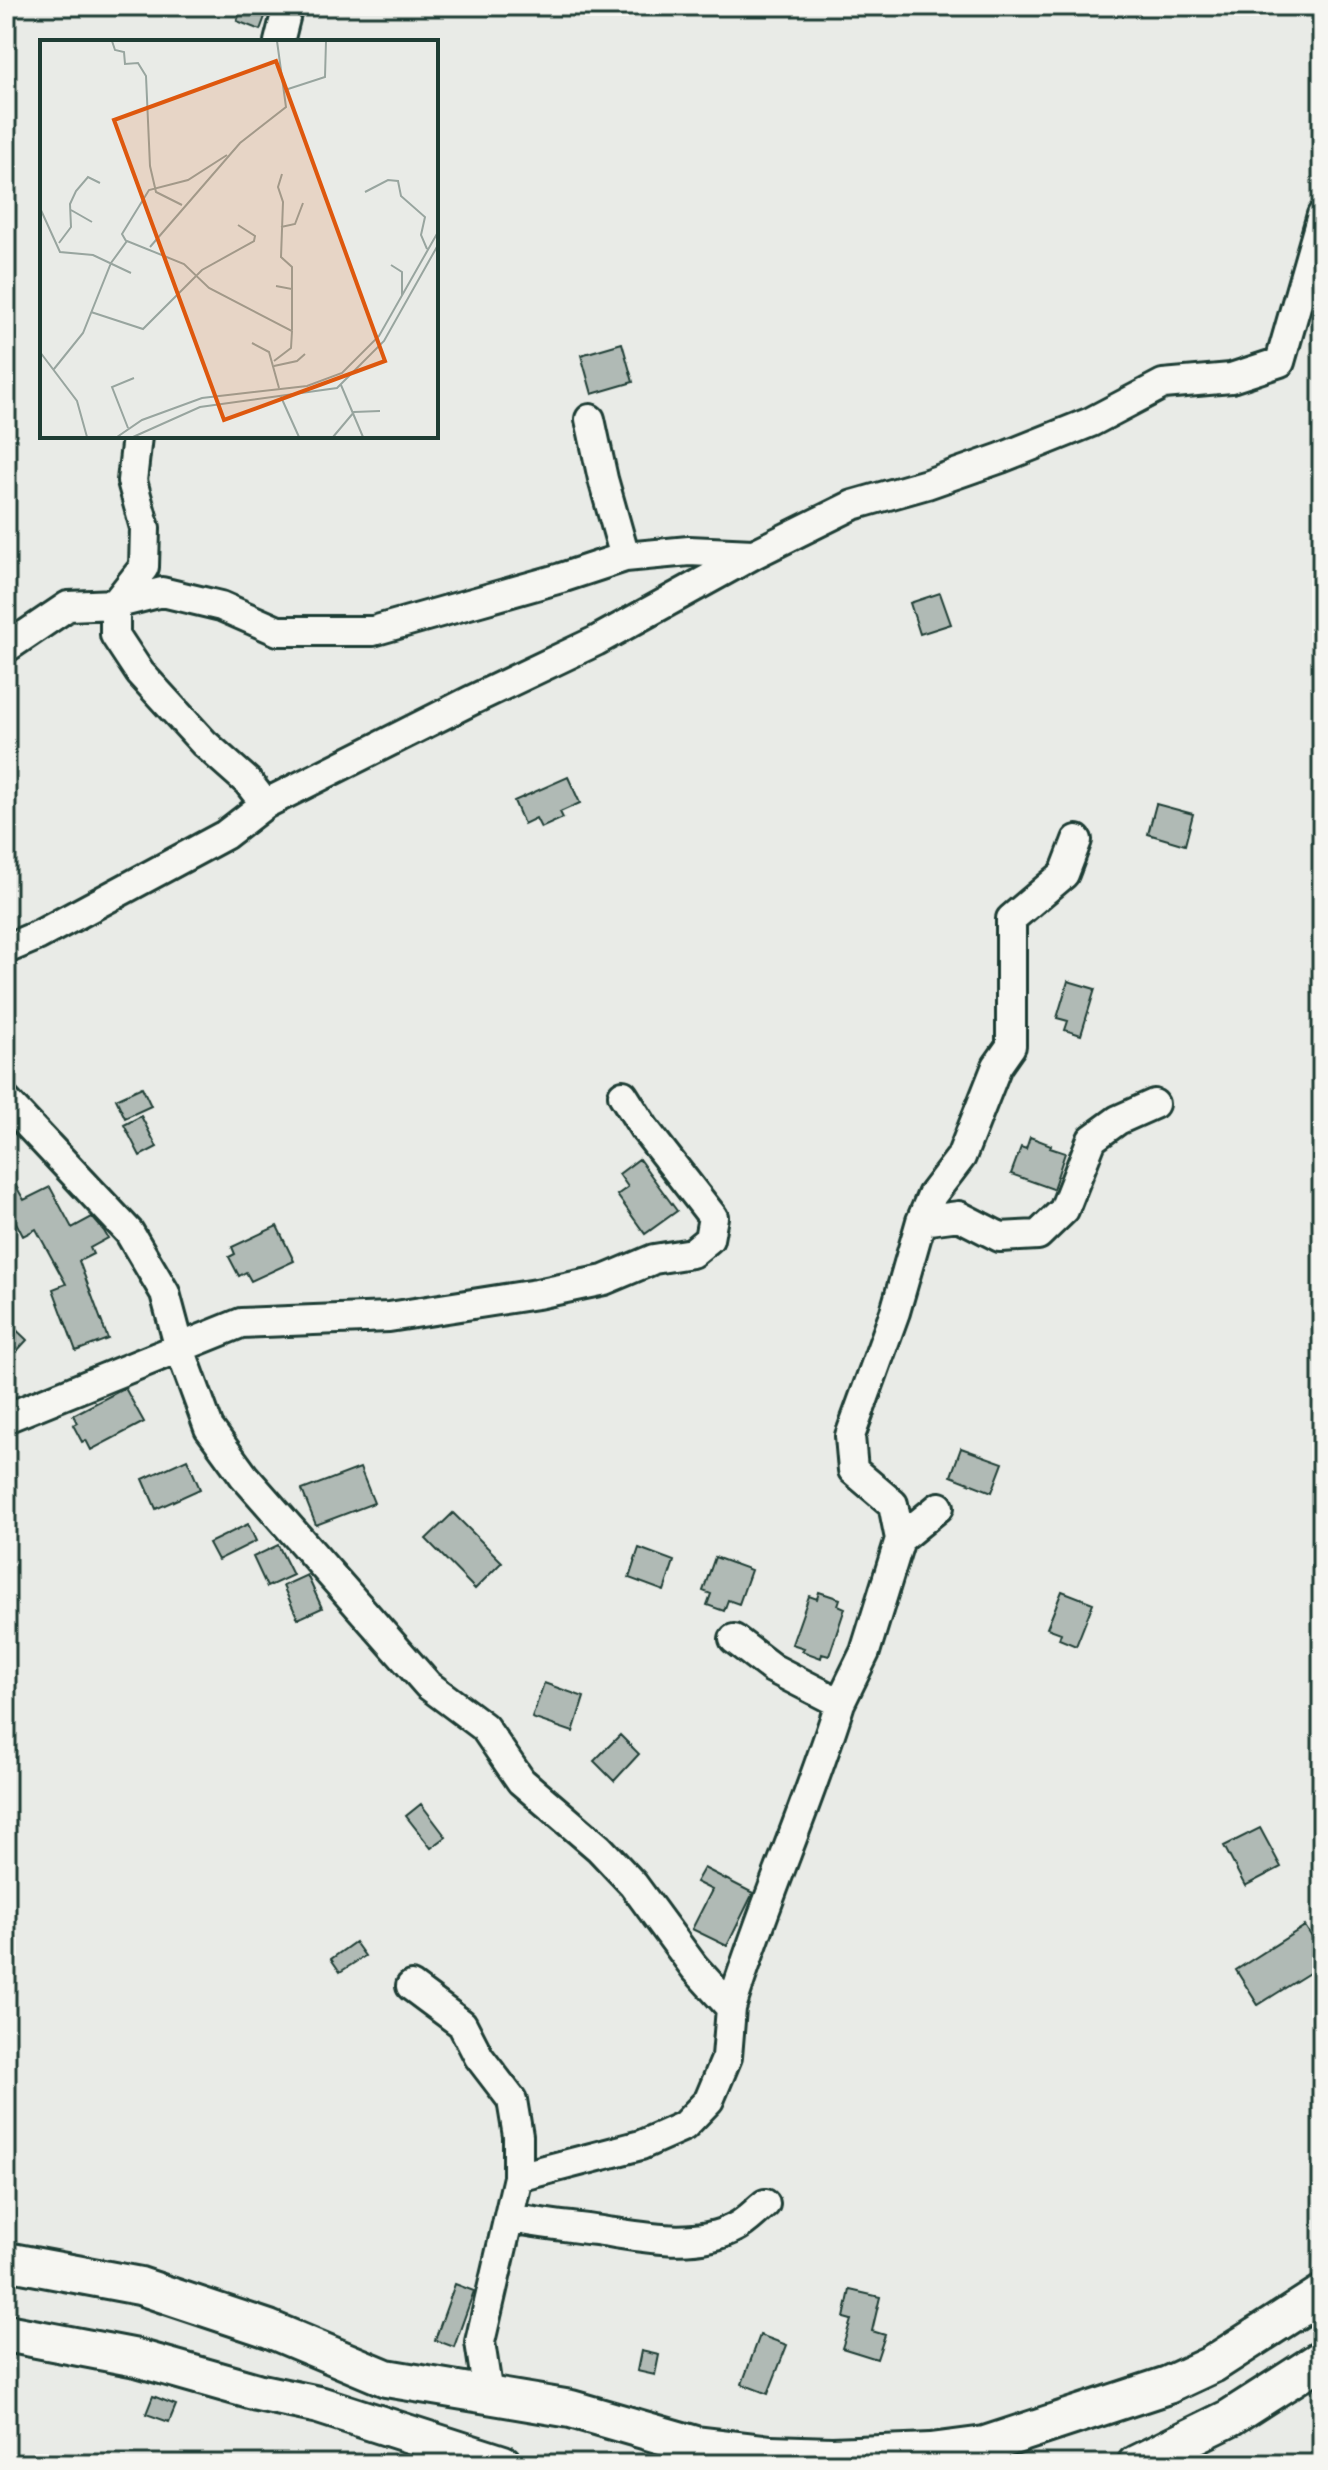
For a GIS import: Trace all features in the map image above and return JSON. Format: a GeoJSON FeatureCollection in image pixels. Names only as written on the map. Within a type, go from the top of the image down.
{"type":"FeatureCollection","features":[{"type":"Feature","properties":{"kind":"main road"},"geometry":{"type":"LineString","coordinates":[[6,2261],[140,2286],[269,2329],[386,2378],[571,2409],[696,2445],[771,2454],[832,2456],[931,2452],[985,2445],[1168,2385],[1213,2364],[1322,2294]]}},
{"type":"Feature","properties":{"kind":"main road"},"geometry":{"type":"LineString","coordinates":[[6,2333],[137,2358],[257,2392],[319,2405],[487,2462]]}},
{"type":"Feature","properties":{"kind":"main road"},"geometry":{"type":"LineString","coordinates":[[1136,2464],[1230,2418],[1322,2359]]}},
{"type":"Feature","properties":{"kind":"street"},"geometry":{"type":"LineString","coordinates":[[280,40],[288,6]]}},
{"type":"Feature","properties":{"kind":"street"},"geometry":{"type":"LineString","coordinates":[[6,949],[39,935],[225,835],[265,804],[596,641],[754,554],[853,505],[1001,458],[1091,422],[1163,384],[1231,378],[1280,362],[1295,305],[1321,229]]}},
{"type":"Feature","properties":{"kind":"street"},"geometry":{"type":"LineString","coordinates":[[590,419],[625,557]]}},
{"type":"Feature","properties":{"kind":"street"},"geometry":{"type":"LineString","coordinates":[[137,438],[132,481],[145,528],[144,567],[115,604],[115,635],[140,673],[204,743],[248,782],[265,804]]}},
{"type":"Feature","properties":{"kind":"street"},"geometry":{"type":"LineString","coordinates":[[6,648],[68,606],[115,604],[162,592],[221,606],[278,631],[373,631],[625,557],[689,551],[754,554]]}},
{"type":"Feature","properties":{"kind":"street"},"geometry":{"type":"LineString","coordinates":[[518,2177],[641,2145],[684,2126],[709,2100],[727,2057],[731,2008],[754,1934],[828,1743],[840,1703],[865,1652],[900,1539],[893,1504],[853,1470],[850,1436],[895,1312],[921,1221],[932,1195],[961,1157],[997,1066],[1011,1046],[1011,919],[1064,874],[1077,840]]}},
{"type":"Feature","properties":{"kind":"street"},"geometry":{"type":"LineString","coordinates":[[6,1418],[241,1323],[389,1317],[537,1294],[604,1280],[654,1259],[692,1253],[709,1239],[713,1217],[644,1128],[623,1095]]}},
{"type":"Feature","properties":{"kind":"street"},"geometry":{"type":"LineString","coordinates":[[6,1101],[129,1232],[165,1293],[180,1349],[209,1428],[244,1476],[428,1685],[484,1727],[521,1781],[599,1848],[633,1884],[694,1967],[731,2008]]}},
{"type":"Feature","properties":{"kind":"street"},"geometry":{"type":"LineString","coordinates":[[921,1221],[959,1216],[1000,1237],[1038,1235],[1064,1210],[1092,1139],[1118,1120],[1154,1104]]}},
{"type":"Feature","properties":{"kind":"street"},"geometry":{"type":"LineString","coordinates":[[900,1539],[939,1507]]}},
{"type":"Feature","properties":{"kind":"street"},"geometry":{"type":"LineString","coordinates":[[734,1639],[772,1668],[840,1703]]}},
{"type":"Feature","properties":{"kind":"street"},"geometry":{"type":"LineString","coordinates":[[411,1986],[462,2024],[479,2057],[512,2100],[518,2136],[518,2177],[480,2342],[488,2395]]}},
{"type":"Feature","properties":{"kind":"street"},"geometry":{"type":"LineString","coordinates":[[509,2217],[546,2226],[596,2230],[639,2238],[686,2239],[736,2227],[765,2204]]}},
{"type":"Feature","properties":{"kind":"building"},"geometry":{"type":"Polygon","coordinates":[[[243,6],[269,6],[260,30],[237,21],[243,6]]]}},
{"type":"Feature","properties":{"kind":"building"},"geometry":{"type":"Polygon","coordinates":[[[622,343],[633,382],[592,394],[581,355],[622,343]]]}},
{"type":"Feature","properties":{"kind":"building"},"geometry":{"type":"Polygon","coordinates":[[[940,593],[951,624],[920,634],[910,603],[940,593]]]}},
{"type":"Feature","properties":{"kind":"building"},"geometry":{"type":"Polygon","coordinates":[[[568,777],[580,803],[560,812],[563,818],[541,828],[536,818],[524,824],[514,801],[568,777]]]}},
{"type":"Feature","properties":{"kind":"building"},"geometry":{"type":"Polygon","coordinates":[[[1156,804],[1193,814],[1185,845],[1148,834],[1156,804]]]}},
{"type":"Feature","properties":{"kind":"building"},"geometry":{"type":"Polygon","coordinates":[[[1068,981],[1095,989],[1081,1035],[1065,1030],[1068,1021],[1057,1018],[1068,981]]]}},
{"type":"Feature","properties":{"kind":"building"},"geometry":{"type":"Polygon","coordinates":[[[142,1087],[151,1106],[125,1118],[116,1099],[142,1087]]]}},
{"type":"Feature","properties":{"kind":"building"},"geometry":{"type":"Polygon","coordinates":[[[141,1116],[157,1147],[140,1156],[124,1125],[141,1116]]]}},
{"type":"Feature","properties":{"kind":"building"},"geometry":{"type":"Polygon","coordinates":[[[1030,1137],[1065,1153],[1053,1189],[1011,1174],[1021,1147],[1026,1149],[1030,1137]]]}},
{"type":"Feature","properties":{"kind":"building"},"geometry":{"type":"Polygon","coordinates":[[[639,1159],[677,1211],[645,1234],[617,1195],[628,1187],[619,1174],[639,1159]]]}},
{"type":"Feature","properties":{"kind":"building"},"geometry":{"type":"Polygon","coordinates":[[[6,1169],[24,1200],[50,1187],[72,1228],[92,1217],[104,1231],[108,1238],[90,1248],[93,1254],[79,1261],[108,1339],[76,1351],[53,1289],[66,1284],[36,1229],[23,1236],[6,1203],[6,1169]]]}},
{"type":"Feature","properties":{"kind":"building"},"geometry":{"type":"Polygon","coordinates":[[[277,1226],[294,1261],[251,1281],[246,1272],[239,1276],[229,1257],[235,1254],[232,1247],[277,1226]]]}},
{"type":"Feature","properties":{"kind":"building"},"geometry":{"type":"Polygon","coordinates":[[[6,1320],[27,1340],[6,1363],[6,1320]]]}},
{"type":"Feature","properties":{"kind":"building"},"geometry":{"type":"Polygon","coordinates":[[[125,1388],[144,1422],[91,1450],[86,1440],[82,1442],[73,1425],[77,1423],[73,1415],[125,1388]]]}},
{"type":"Feature","properties":{"kind":"building"},"geometry":{"type":"Polygon","coordinates":[[[961,1448],[1003,1463],[992,1492],[951,1476],[961,1448]]]}},
{"type":"Feature","properties":{"kind":"building"},"geometry":{"type":"Polygon","coordinates":[[[187,1459],[200,1489],[156,1509],[143,1479],[187,1459]]]}},
{"type":"Feature","properties":{"kind":"building"},"geometry":{"type":"Polygon","coordinates":[[[360,1468],[374,1503],[316,1525],[302,1490],[360,1468]]]}},
{"type":"Feature","properties":{"kind":"building"},"geometry":{"type":"Polygon","coordinates":[[[453,1513],[502,1562],[475,1589],[426,1539],[453,1513]]]}},
{"type":"Feature","properties":{"kind":"building"},"geometry":{"type":"Polygon","coordinates":[[[248,1524],[256,1541],[218,1560],[209,1543],[248,1524]]]}},
{"type":"Feature","properties":{"kind":"building"},"geometry":{"type":"Polygon","coordinates":[[[278,1545],[293,1575],[267,1587],[253,1557],[278,1545]]]}},
{"type":"Feature","properties":{"kind":"building"},"geometry":{"type":"Polygon","coordinates":[[[639,1548],[674,1561],[664,1591],[629,1578],[639,1548]]]}},
{"type":"Feature","properties":{"kind":"building"},"geometry":{"type":"Polygon","coordinates":[[[715,1557],[751,1570],[739,1604],[728,1600],[724,1611],[707,1605],[711,1594],[703,1591],[715,1557]]]}},
{"type":"Feature","properties":{"kind":"building"},"geometry":{"type":"Polygon","coordinates":[[[307,1575],[322,1608],[298,1619],[283,1586],[307,1575]]]}},
{"type":"Feature","properties":{"kind":"building"},"geometry":{"type":"Polygon","coordinates":[[[1062,1591],[1093,1603],[1076,1646],[1059,1639],[1061,1633],[1047,1628],[1062,1591]]]}},
{"type":"Feature","properties":{"kind":"building"},"geometry":{"type":"Polygon","coordinates":[[[819,1592],[840,1599],[838,1605],[845,1608],[829,1656],[822,1654],[821,1658],[792,1644],[809,1596],[817,1599],[819,1592]]]}},
{"type":"Feature","properties":{"kind":"building"},"geometry":{"type":"Polygon","coordinates":[[[544,1683],[584,1697],[573,1732],[532,1718],[544,1683]]]}},
{"type":"Feature","properties":{"kind":"building"},"geometry":{"type":"Polygon","coordinates":[[[620,1735],[639,1754],[614,1781],[594,1761],[620,1735]]]}},
{"type":"Feature","properties":{"kind":"building"},"geometry":{"type":"Polygon","coordinates":[[[421,1804],[446,1837],[431,1848],[406,1816],[421,1804]]]}},
{"type":"Feature","properties":{"kind":"building"},"geometry":{"type":"Polygon","coordinates":[[[1260,1828],[1281,1867],[1245,1886],[1224,1846],[1260,1828]]]}},
{"type":"Feature","properties":{"kind":"building"},"geometry":{"type":"Polygon","coordinates":[[[704,1868],[753,1893],[727,1946],[692,1929],[712,1890],[696,1882],[704,1868]]]}},
{"type":"Feature","properties":{"kind":"building"},"geometry":{"type":"Polygon","coordinates":[[[1305,1926],[1322,1953],[1322,1965],[1258,2005],[1236,1970],[1305,1926]]]}},
{"type":"Feature","properties":{"kind":"building"},"geometry":{"type":"Polygon","coordinates":[[[355,1942],[365,1956],[340,1972],[331,1959],[355,1942]]]}},
{"type":"Feature","properties":{"kind":"building"},"geometry":{"type":"Polygon","coordinates":[[[455,2284],[474,2291],[454,2347],[435,2340],[455,2284]]]}},
{"type":"Feature","properties":{"kind":"building"},"geometry":{"type":"Polygon","coordinates":[[[850,2290],[880,2297],[872,2331],[885,2335],[877,2359],[842,2348],[851,2320],[844,2318],[850,2290]]]}},
{"type":"Feature","properties":{"kind":"building"},"geometry":{"type":"Polygon","coordinates":[[[760,2335],[787,2345],[768,2394],[742,2384],[760,2335]]]}},
{"type":"Feature","properties":{"kind":"building"},"geometry":{"type":"Polygon","coordinates":[[[641,2351],[659,2355],[655,2375],[637,2371],[641,2351]]]}},
{"type":"Feature","properties":{"kind":"building"},"geometry":{"type":"Polygon","coordinates":[[[153,2396],[176,2405],[169,2422],[146,2414],[153,2396]]]}}]}
